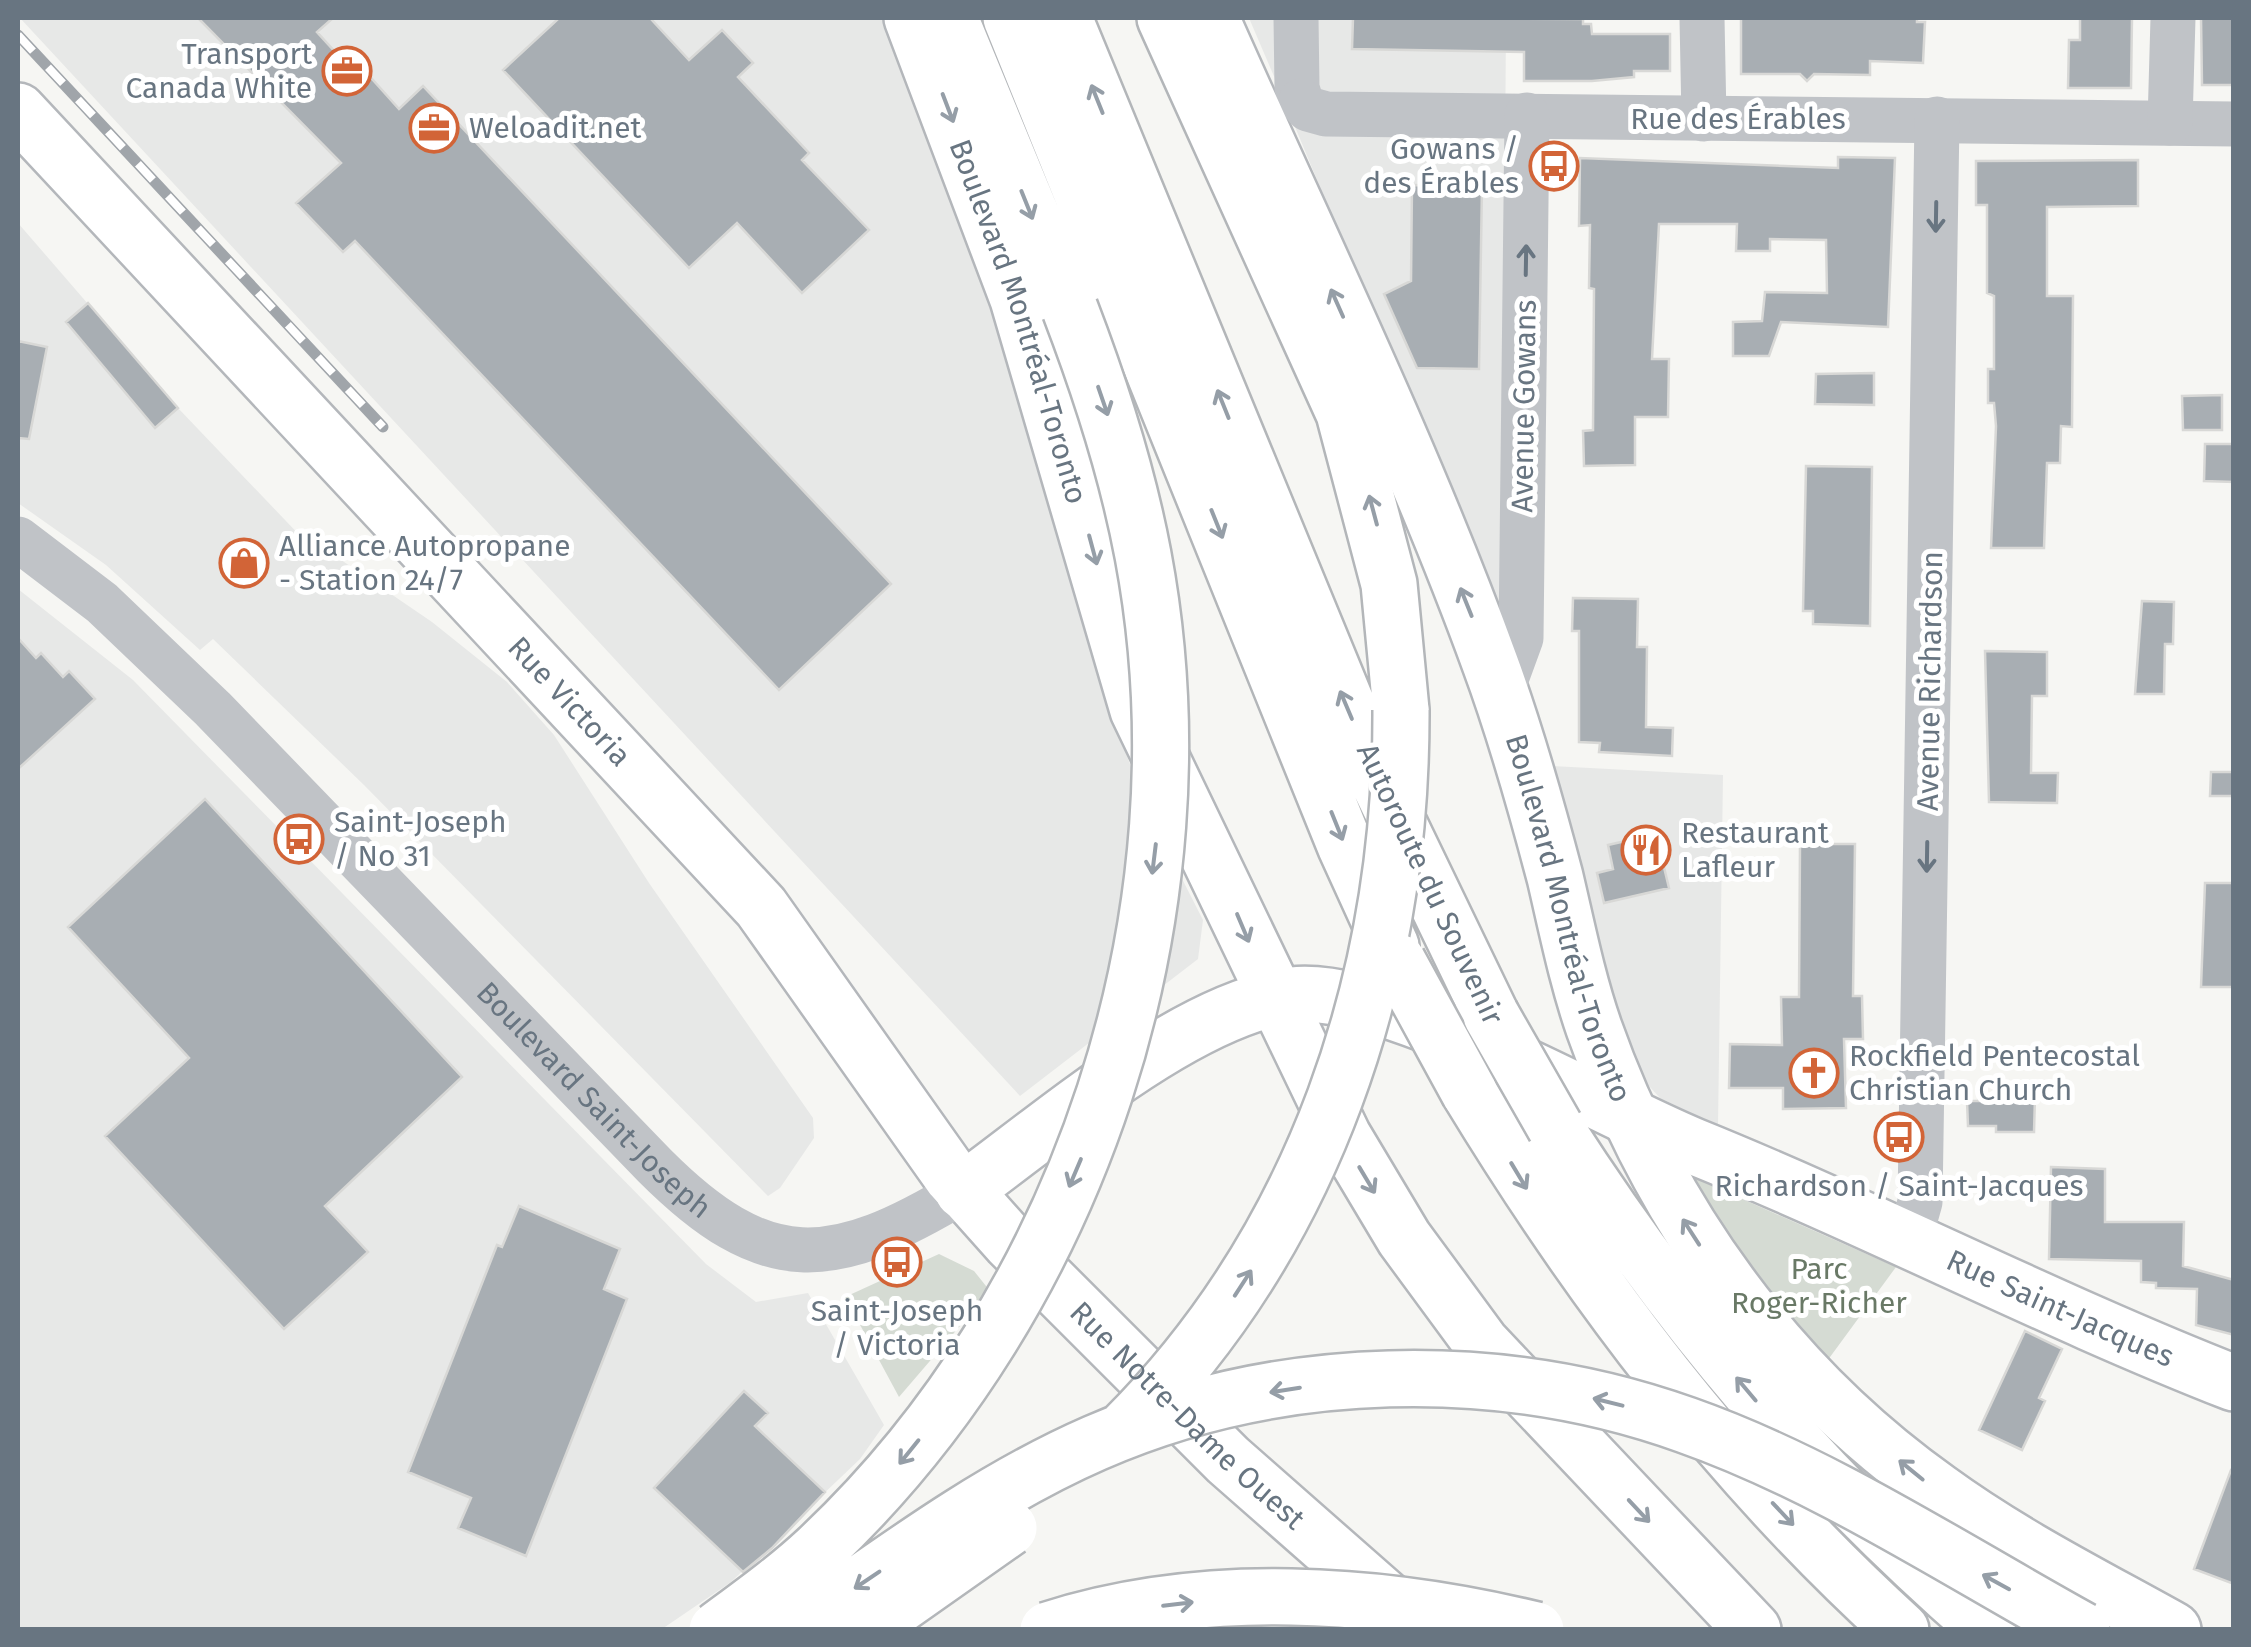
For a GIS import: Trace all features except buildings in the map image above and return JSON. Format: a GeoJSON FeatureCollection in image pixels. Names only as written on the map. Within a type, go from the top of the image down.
{"type":"FeatureCollection","features":[{"type":"Feature","properties":{"kind":"main road","name":"Boulevard Montréal-Toronto"},"geometry":{"type":"LineString","coordinates":[[912,18],[1018,299],[1138,710],[1357,1162],[1454,1310],[1754,1630]]}},
{"type":"Feature","properties":{"kind":"main road"},"geometry":{"type":"LineString","coordinates":[[717,1630],[816,1552],[860,1508],[914,1446],[969,1372],[1019,1292],[1086,1147],[1128,1012],[1156,843],[1160,752],[1156,654],[1144,556],[1124,470],[1070,309],[950,18]]}},
{"type":"Feature","properties":{"kind":"main road","name":"Autoroute du Souvenir"},"geometry":{"type":"LineString","coordinates":[[1011,18],[1337,826],[1398,962],[1468,1092],[1566,1249],[1670,1386],[1774,1506],[1901,1630]]}},
{"type":"Feature","properties":{"kind":"main road","name":"Autoroute du Souvenir"},"geometry":{"type":"LineString","coordinates":[[1064,18],[1380,785],[1491,1015],[1555,1128],[1624,1232],[1754,1399],[1875,1529],[1988,1630]]}},
{"type":"Feature","properties":{"kind":"main road"},"geometry":{"type":"LineString","coordinates":[[864,1630],[980,1549],[1082,1468],[1146,1407],[1206,1336],[1263,1252],[1304,1174],[1346,1076],[1371,992],[1389,904],[1401,799],[1395,623],[1381,541],[1344,413],[1166,18]]}},
{"type":"Feature","properties":{"kind":"main road","name":"Boulevard Montréal-Toronto"},"geometry":{"type":"LineString","coordinates":[[1211,18],[1413,473],[1501,693],[1539,814],[1586,1003],[1628,1114],[1660,1181],[1709,1260],[1762,1328],[1862,1429],[1958,1505],[2174,1630]]}},
{"type":"Feature","properties":{"kind":"main road","name":"Rue Victoria"},"geometry":{"type":"LineString","coordinates":[[18,110],[762,907],[963,1190]]}},
{"type":"Feature","properties":{"kind":"main road","name":"Rue Saint-Jacques"},"geometry":{"type":"LineString","coordinates":[[1276,999],[1322,994],[1357,1002],[1490,1053],[2234,1383]]}},
{"type":"Feature","properties":{"kind":"main road","name":"Boulevard Saint-Joseph"},"geometry":{"type":"LineString","coordinates":[[963,1190],[1170,1046],[1213,1022],[1276,999]]}},
{"type":"Feature","properties":{"kind":"main road","name":"Rue Notre-Dame Ouest"},"geometry":{"type":"LineString","coordinates":[[963,1190],[1168,1404],[1421,1630]]}},
{"type":"Feature","properties":{"kind":"main road"},"geometry":{"type":"LineString","coordinates":[[794,1630],[981,1504],[1095,1443],[1174,1415],[1254,1395],[1346,1382],[1421,1379],[1488,1382],[1571,1394],[1685,1424],[1824,1488],[2082,1630]]}},
{"type":"Feature","properties":{"kind":"main road"},"geometry":{"type":"LineString","coordinates":[[1048,1630],[1187,1603],[1320,1598],[1416,1607],[1536,1630]]}},
{"type":"Feature","properties":{"kind":"street"},"geometry":{"type":"LineString","coordinates":[[1296,18],[1296,88],[1302,101]]}},
{"type":"Feature","properties":{"kind":"street"},"geometry":{"type":"LineString","coordinates":[[1702,18],[1704,119]]}},
{"type":"Feature","properties":{"kind":"street"},"geometry":{"type":"LineString","coordinates":[[2170,123],[2173,18]]}},
{"type":"Feature","properties":{"kind":"street","name":"Rue des Érables"},"geometry":{"type":"LineString","coordinates":[[1248,101],[1302,101],[1308,109],[1326,114],[2234,124]]}},
{"type":"Feature","properties":{"kind":"street","name":"Avenue Gowans"},"geometry":{"type":"LineString","coordinates":[[1501,693],[1521,638],[1528,116]]}},
{"type":"Feature","properties":{"kind":"street","name":"Avenue Richardson"},"geometry":{"type":"LineString","coordinates":[[1909,1241],[1918,1214],[1920,1184],[1936,120]]}},
{"type":"Feature","properties":{"kind":"street","name":"Boulevard Saint-Joseph"},"geometry":{"type":"LineString","coordinates":[[18,539],[78,582],[156,653],[655,1166],[721,1226],[772,1246],[818,1249],[886,1232],[963,1190]]}},
{"type":"Feature","properties":{"kind":"shaded area"},"geometry":{"type":"Polygon","coordinates":[[[20,18],[883,18],[941,161],[1038,445],[1099,678],[1147,810],[1203,920],[1198,959],[1020,1096],[20,18]]]}},
{"type":"Feature","properties":{"kind":"shaded area"},"geometry":{"type":"Polygon","coordinates":[[[1249,18],[1506,18],[1502,627],[1279,88],[1249,18]]]}},
{"type":"Feature","properties":{"kind":"shaded area"},"geometry":{"type":"Polygon","coordinates":[[[18,223],[178,408],[307,543],[328,551],[432,622],[507,682],[554,735],[649,883],[813,1118],[814,1138],[780,1188],[768,1196],[364,785],[213,639],[200,650],[106,565],[18,503],[18,223]]]}},
{"type":"Feature","properties":{"kind":"shaded area"},"geometry":{"type":"Polygon","coordinates":[[[18,589],[133,680],[706,1264],[756,1302],[808,1293],[884,1425],[860,1459],[731,1582],[662,1629],[18,1629],[18,589]]]}},
{"type":"Feature","properties":{"kind":"shaded area"},"geometry":{"type":"Polygon","coordinates":[[[1552,766],[1723,775],[1718,1126],[1660,1098],[1638,1074],[1617,1028],[1552,766]]]}},
{"type":"Feature","properties":{"kind":"green space","name":"Parc Roger-Richer"},"geometry":{"type":"Polygon","coordinates":[[[1686,1174],[1896,1267],[1822,1368],[1788,1329],[1686,1174]]]}},
{"type":"Feature","properties":{"kind":"green space"},"geometry":{"type":"Polygon","coordinates":[[[939,1254],[974,1271],[990,1291],[899,1397],[845,1297],[939,1254]]]}},
{"type":"Feature","properties":{"kind":"railway"},"geometry":{"type":"LineString","coordinates":[[18,35],[383,427]]}},
{"type":"Feature","properties":{"kind":"place","name":"Transport Canada White"},"geometry":{"type":"Point","coordinates":[347,71]}},
{"type":"Feature","properties":{"kind":"place","name":"Weloadit.net"},"geometry":{"type":"Point","coordinates":[434,128]}},
{"type":"Feature","properties":{"kind":"place","name":"Gowans / des Érables"},"geometry":{"type":"Point","coordinates":[1554,166]}},
{"type":"Feature","properties":{"kind":"place","name":"Alliance Autopropane - Station 24/7"},"geometry":{"type":"Point","coordinates":[244,563]}},
{"type":"Feature","properties":{"kind":"place","name":"Saint-Joseph / No 31"},"geometry":{"type":"Point","coordinates":[299,839]}},
{"type":"Feature","properties":{"kind":"place","name":"Restaurant Lafleur"},"geometry":{"type":"Point","coordinates":[1646,850]}},
{"type":"Feature","properties":{"kind":"place","name":"Rockfield Pentecostal Christian Church"},"geometry":{"type":"Point","coordinates":[1814,1073]}},
{"type":"Feature","properties":{"kind":"place","name":"Richardson / Saint-Jacques"},"geometry":{"type":"Point","coordinates":[1899,1137]}},
{"type":"Feature","properties":{"kind":"place","name":"Saint-Joseph / Victoria"},"geometry":{"type":"Point","coordinates":[897,1262]}}]}
